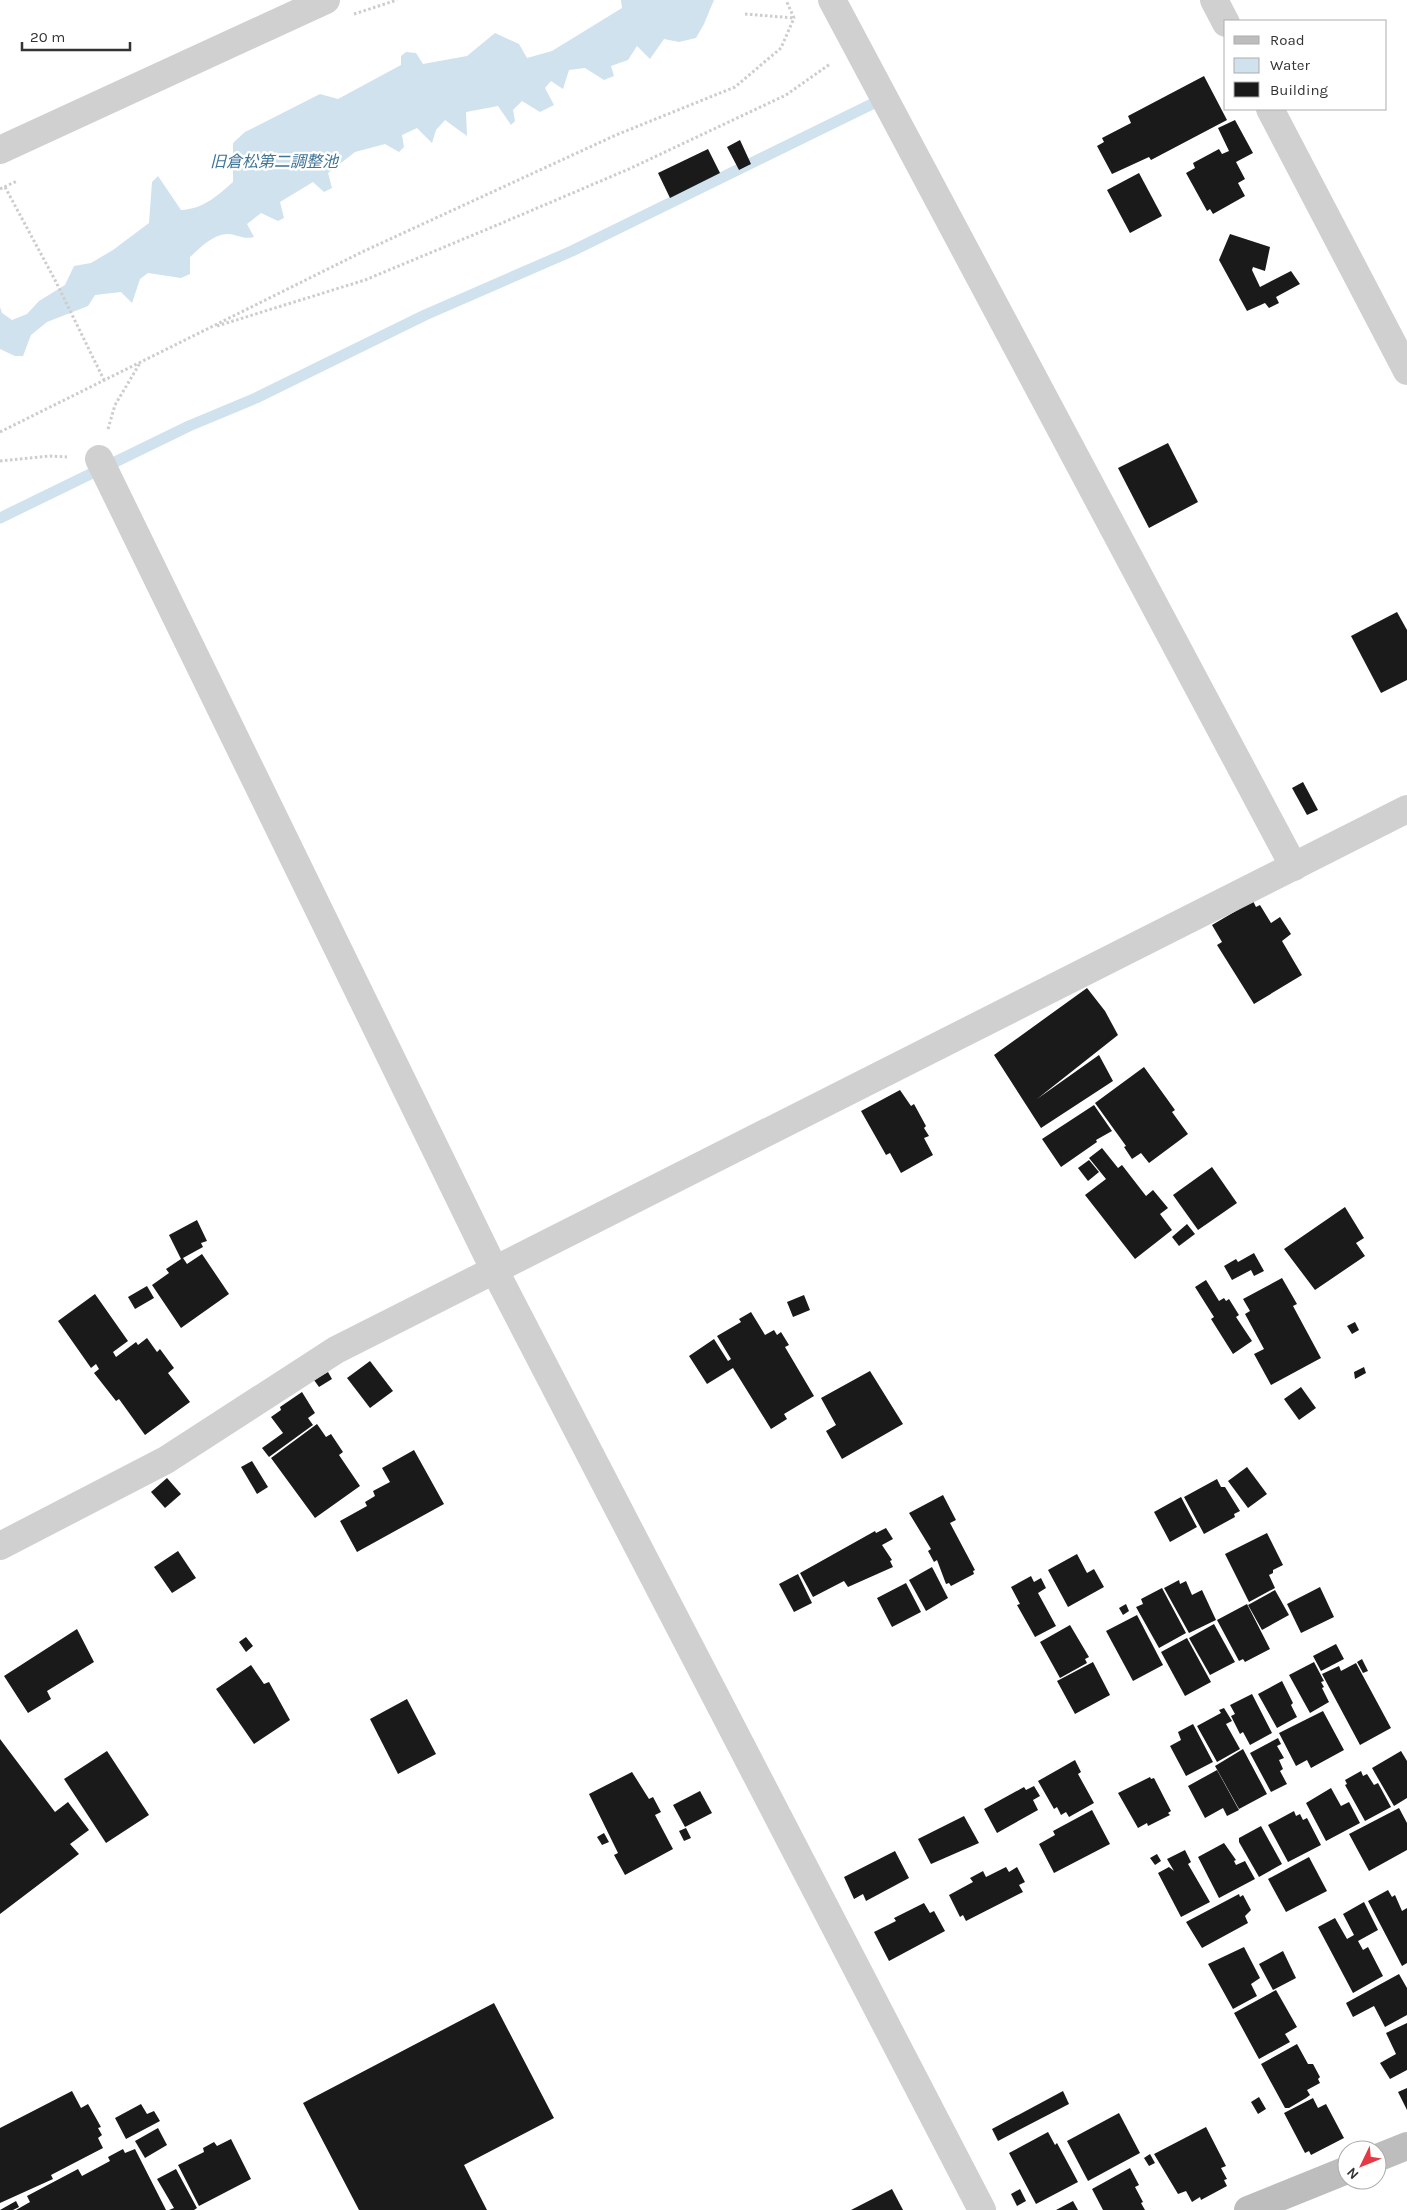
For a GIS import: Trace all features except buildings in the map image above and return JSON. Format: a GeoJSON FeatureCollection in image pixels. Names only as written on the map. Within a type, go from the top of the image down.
{"type":"FeatureCollection","features":[{"type":"Feature","properties":{"kind":"main road"},"geometry":{"type":"LineString","coordinates":[[1387,2154],[1407,2146]]}},
{"type":"Feature","properties":{"kind":"main road"},"geometry":{"type":"LineString","coordinates":[[1248,2210],[1337,2174]]}},
{"type":"Feature","properties":{"kind":"street"},"geometry":{"type":"LineString","coordinates":[[0,150],[326,0]]}},
{"type":"Feature","properties":{"kind":"street"},"geometry":{"type":"LineString","coordinates":[[832,0],[1294,867]]}},
{"type":"Feature","properties":{"kind":"street"},"geometry":{"type":"LineString","coordinates":[[1214,0],[1224,20]]}},
{"type":"Feature","properties":{"kind":"street"},"geometry":{"type":"LineString","coordinates":[[1271,110],[1407,371]]}},
{"type":"Feature","properties":{"kind":"street"},"geometry":{"type":"LineString","coordinates":[[104,470],[495,1271],[982,2210]]}},
{"type":"Feature","properties":{"kind":"street"},"geometry":{"type":"LineString","coordinates":[[0,1546],[166,1460],[336,1350],[1407,809]]}},
{"type":"Feature","properties":{"kind":"path"},"geometry":{"type":"LineString","coordinates":[[0,432],[362,252],[616,135],[735,87],[781,48],[794,18],[786,0]]}},
{"type":"Feature","properties":{"kind":"path"},"geometry":{"type":"LineString","coordinates":[[745,14],[794,18]]}},
{"type":"Feature","properties":{"kind":"path"},"geometry":{"type":"LineString","coordinates":[[206,330],[365,280],[628,169],[786,95],[858,46]]}},
{"type":"Feature","properties":{"kind":"path"},"geometry":{"type":"LineString","coordinates":[[5,187],[55,280],[104,380]]}},
{"type":"Feature","properties":{"kind":"path"},"geometry":{"type":"LineString","coordinates":[[0,461],[50,456],[104,470],[115,405],[141,362]]}},
{"type":"Feature","properties":{"kind":"water","name":"旧倉松第二調整池"},"geometry":{"type":"Polygon","coordinates":[[[621,0],[714,0],[696,38],[679,42],[664,39],[650,59],[637,46],[628,60],[611,66],[614,76],[604,80],[585,68],[569,70],[563,89],[551,81],[545,88],[554,105],[540,112],[522,101],[513,110],[515,121],[511,125],[498,106],[466,112],[467,136],[445,120],[436,130],[432,143],[417,128],[402,135],[404,147],[399,152],[385,144],[355,152],[328,173],[332,188],[324,192],[313,182],[280,202],[284,218],[278,221],[261,213],[247,224],[254,237],[247,238],[227,234],[207,242],[190,257],[190,274],[181,278],[148,273],[140,279],[132,303],[121,292],[95,295],[88,306],[47,322],[31,335],[23,356],[15,356],[0,349],[0,307],[2,313],[12,320],[27,314],[39,301],[65,285],[74,266],[91,263],[113,250],[149,223],[152,182],[158,176],[181,210],[196,207],[215,197],[233,182],[233,143],[245,132],[320,94],[338,99],[401,65],[401,56],[406,52],[416,53],[423,64],[467,56],[495,33],[519,44],[527,58],[552,51],[622,8],[621,0]]]}},
{"type":"Feature","properties":{"kind":"waterway"},"geometry":{"type":"LineString","coordinates":[[0,518],[189,426],[256,398],[425,315],[572,251],[872,104]]}}]}
